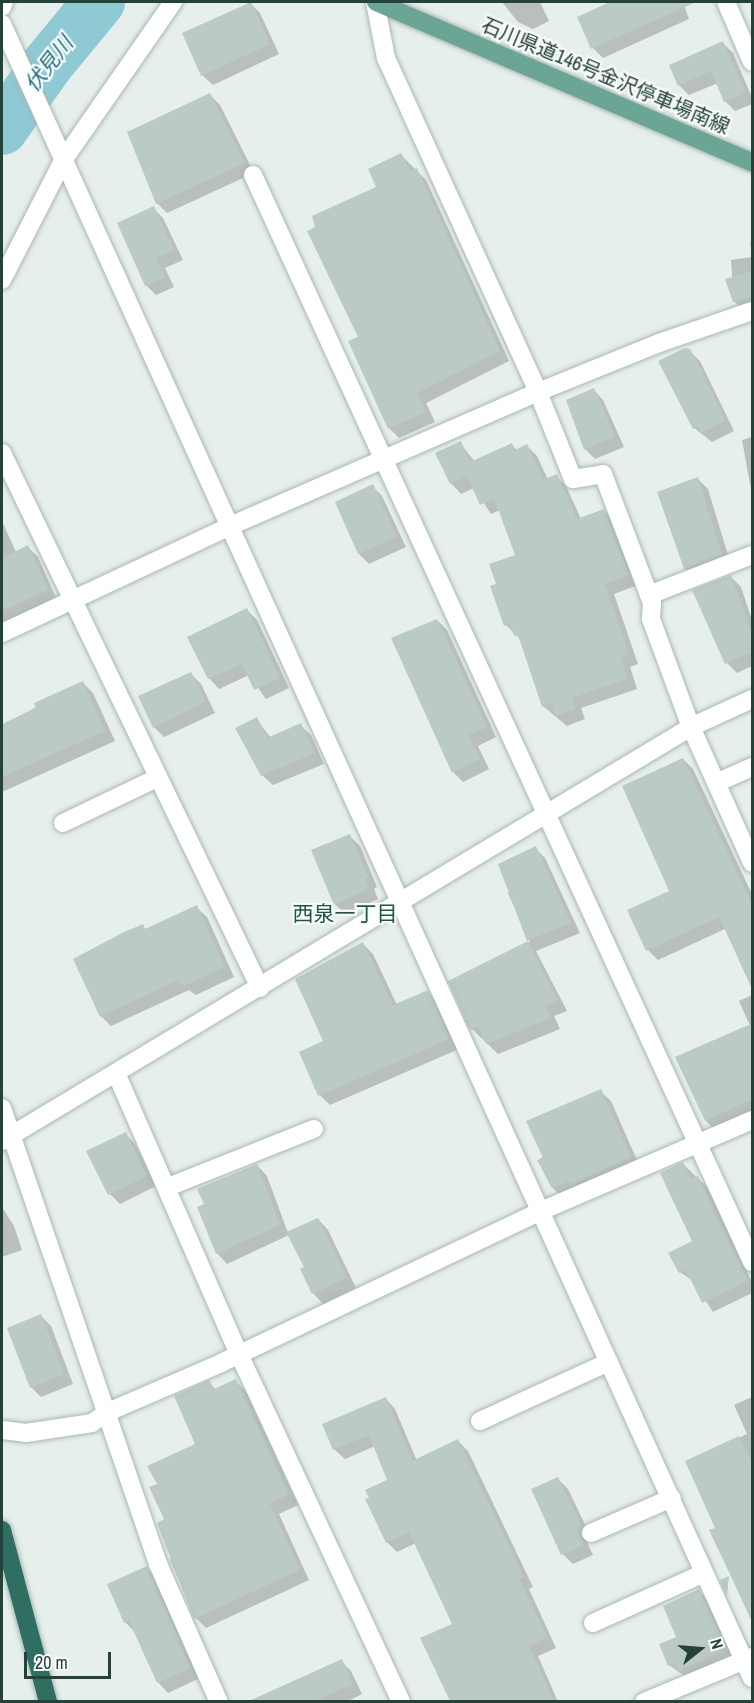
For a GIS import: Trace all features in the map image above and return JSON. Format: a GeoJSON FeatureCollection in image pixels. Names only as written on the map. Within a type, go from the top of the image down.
{"type":"FeatureCollection","features":[{"type":"Feature","properties":{"kind":"highway"},"geometry":{"type":"LineString","coordinates":[[2,1530],[48,1701]]}},
{"type":"Feature","properties":{"kind":"main road","name":"石川県道146号金沢停車場南線"},"geometry":{"type":"LineString","coordinates":[[375,2],[753,162]]}},
{"type":"Feature","properties":{"kind":"street"},"geometry":{"type":"LineString","coordinates":[[2,7],[4,2]]}},
{"type":"Feature","properties":{"kind":"street"},"geometry":{"type":"LineString","coordinates":[[2,280],[64,159],[173,2]]}},
{"type":"Feature","properties":{"kind":"street"},"geometry":{"type":"LineString","coordinates":[[375,2],[386,58],[538,392],[573,478],[603,474],[649,595],[651,619],[691,727],[753,863]]}},
{"type":"Feature","properties":{"kind":"street"},"geometry":{"type":"LineString","coordinates":[[726,2],[753,62]]}},
{"type":"Feature","properties":{"kind":"street"},"geometry":{"type":"LineString","coordinates":[[3,28],[672,1498],[704,1573],[748,1659],[753,1678]]}},
{"type":"Feature","properties":{"kind":"street"},"geometry":{"type":"LineString","coordinates":[[253,176],[382,460],[549,812],[753,1262]]}},
{"type":"Feature","properties":{"kind":"street"},"geometry":{"type":"LineString","coordinates":[[2,633],[230,526],[538,392],[659,342],[753,311]]}},
{"type":"Feature","properties":{"kind":"street"},"geometry":{"type":"LineString","coordinates":[[2,453],[69,600],[260,988]]}},
{"type":"Feature","properties":{"kind":"street"},"geometry":{"type":"LineString","coordinates":[[649,595],[753,555]]}},
{"type":"Feature","properties":{"kind":"street"},"geometry":{"type":"LineString","coordinates":[[6,1139],[691,727],[753,699]]}},
{"type":"Feature","properties":{"kind":"street"},"geometry":{"type":"LineString","coordinates":[[716,783],[753,767]]}},
{"type":"Feature","properties":{"kind":"street"},"geometry":{"type":"LineString","coordinates":[[63,823],[156,778]]}},
{"type":"Feature","properties":{"kind":"street"},"geometry":{"type":"LineString","coordinates":[[116,1073],[168,1187],[238,1352],[401,1701]]}},
{"type":"Feature","properties":{"kind":"street"},"geometry":{"type":"LineString","coordinates":[[2,1108],[6,1139],[108,1412],[158,1564],[219,1701]]}},
{"type":"Feature","properties":{"kind":"street"},"geometry":{"type":"LineString","coordinates":[[2,1430],[26,1433],[65,1429],[92,1423],[108,1412],[541,1211],[753,1120]]}},
{"type":"Feature","properties":{"kind":"street"},"geometry":{"type":"LineString","coordinates":[[168,1187],[314,1129]]}},
{"type":"Feature","properties":{"kind":"street"},"geometry":{"type":"LineString","coordinates":[[480,1421],[609,1362]]}},
{"type":"Feature","properties":{"kind":"street"},"geometry":{"type":"LineString","coordinates":[[591,1533],[672,1498]]}},
{"type":"Feature","properties":{"kind":"street"},"geometry":{"type":"LineString","coordinates":[[593,1623],[704,1573]]}},
{"type":"Feature","properties":{"kind":"street"},"geometry":{"type":"LineString","coordinates":[[644,1701],[748,1659]]}},
{"type":"Feature","properties":{"kind":"building"},"geometry":{"type":"Polygon","coordinates":[[[251,2],[270,44],[201,76],[182,33],[251,2]]]}},
{"type":"Feature","properties":{"kind":"building"},"geometry":{"type":"Polygon","coordinates":[[[610,2],[696,2],[591,49],[577,17],[610,2]]]}},
{"type":"Feature","properties":{"kind":"building"},"geometry":{"type":"Polygon","coordinates":[[[723,41],[746,93],[724,102],[711,71],[678,86],[669,65],[723,41]]]}},
{"type":"Feature","properties":{"kind":"building"},"geometry":{"type":"Polygon","coordinates":[[[210,93],[245,163],[156,204],[127,132],[210,93]]]}},
{"type":"Feature","properties":{"kind":"building"},"geometry":{"type":"Polygon","coordinates":[[[401,153],[410,171],[417,168],[500,351],[417,393],[426,412],[388,429],[348,341],[358,337],[307,231],[315,227],[312,216],[376,187],[368,169],[401,153]]]}},
{"type":"Feature","properties":{"kind":"building"},"geometry":{"type":"Polygon","coordinates":[[[154,206],[174,250],[156,258],[165,277],[145,286],[117,223],[154,206]]]}},
{"type":"Feature","properties":{"kind":"building"},"geometry":{"type":"Polygon","coordinates":[[[753,271],[753,296],[733,302],[725,279],[753,271]]]}},
{"type":"Feature","properties":{"kind":"building"},"geometry":{"type":"Polygon","coordinates":[[[685,348],[690,349],[725,421],[701,433],[698,426],[693,429],[658,361],[685,348]]]}},
{"type":"Feature","properties":{"kind":"building"},"geometry":{"type":"Polygon","coordinates":[[[594,388],[615,436],[584,450],[566,400],[594,388]]]}},
{"type":"Feature","properties":{"kind":"building"},"geometry":{"type":"Polygon","coordinates":[[[461,441],[470,462],[512,443],[515,450],[527,444],[543,480],[557,474],[577,519],[604,509],[629,575],[605,584],[629,654],[621,657],[628,679],[572,698],[576,709],[555,716],[551,704],[542,707],[518,635],[514,636],[510,624],[504,626],[490,586],[496,584],[489,564],[515,555],[494,498],[480,505],[467,476],[450,484],[435,453],[461,441]]]}},
{"type":"Feature","properties":{"kind":"building"},"geometry":{"type":"Polygon","coordinates":[[[698,477],[722,555],[684,569],[657,492],[698,477]]]}},
{"type":"Feature","properties":{"kind":"building"},"geometry":{"type":"Polygon","coordinates":[[[373,484],[397,537],[358,554],[335,502],[373,484]]]}},
{"type":"Feature","properties":{"kind":"building"},"geometry":{"type":"Polygon","coordinates":[[[28,545],[48,589],[2,611],[2,558],[28,545]]]}},
{"type":"Feature","properties":{"kind":"building"},"geometry":{"type":"Polygon","coordinates":[[[731,575],[753,637],[753,652],[725,664],[692,590],[731,575]]]}},
{"type":"Feature","properties":{"kind":"building"},"geometry":{"type":"Polygon","coordinates":[[[247,608],[280,678],[254,690],[242,664],[208,679],[187,637],[247,608]]]}},
{"type":"Feature","properties":{"kind":"building"},"geometry":{"type":"Polygon","coordinates":[[[437,619],[487,727],[469,735],[480,759],[452,773],[391,638],[437,619]]]}},
{"type":"Feature","properties":{"kind":"building"},"geometry":{"type":"Polygon","coordinates":[[[191,672],[206,702],[153,728],[138,696],[191,672]]]}},
{"type":"Feature","properties":{"kind":"building"},"geometry":{"type":"Polygon","coordinates":[[[83,681],[105,731],[2,777],[2,724],[36,708],[34,703],[83,681]]]}},
{"type":"Feature","properties":{"kind":"building"},"geometry":{"type":"Polygon","coordinates":[[[257,717],[267,738],[301,723],[315,753],[261,776],[235,728],[257,717]]]}},
{"type":"Feature","properties":{"kind":"building"},"geometry":{"type":"Polygon","coordinates":[[[683,758],[753,906],[753,989],[719,917],[646,951],[627,910],[669,891],[622,786],[683,758]]]}},
{"type":"Feature","properties":{"kind":"building"},"geometry":{"type":"Polygon","coordinates":[[[350,834],[368,877],[365,879],[368,889],[334,905],[311,850],[350,834]]]}},
{"type":"Feature","properties":{"kind":"building"},"geometry":{"type":"Polygon","coordinates":[[[536,846],[571,923],[527,941],[498,864],[536,846]]]}},
{"type":"Feature","properties":{"kind":"building"},"geometry":{"type":"Polygon","coordinates":[[[197,905],[225,967],[184,986],[178,980],[100,1017],[73,959],[122,933],[143,924],[145,929],[197,905]]]}},
{"type":"Feature","properties":{"kind":"building"},"geometry":{"type":"Polygon","coordinates":[[[528,941],[558,1000],[545,1006],[551,1018],[486,1044],[478,1026],[470,1030],[448,981],[528,941]]]}},
{"type":"Feature","properties":{"kind":"building"},"geometry":{"type":"Polygon","coordinates":[[[363,942],[393,1005],[428,990],[450,1039],[318,1096],[299,1052],[323,1041],[295,979],[363,942]]]}},
{"type":"Feature","properties":{"kind":"building"},"geometry":{"type":"Polygon","coordinates":[[[753,1023],[753,1099],[705,1121],[675,1057],[753,1023]]]}},
{"type":"Feature","properties":{"kind":"building"},"geometry":{"type":"Polygon","coordinates":[[[601,1089],[631,1157],[570,1185],[568,1182],[552,1188],[537,1160],[543,1158],[526,1121],[601,1089]]]}},
{"type":"Feature","properties":{"kind":"building"},"geometry":{"type":"Polygon","coordinates":[[[126,1132],[147,1176],[108,1195],[86,1151],[126,1132]]]}},
{"type":"Feature","properties":{"kind":"building"},"geometry":{"type":"Polygon","coordinates":[[[683,1162],[691,1179],[698,1176],[748,1281],[702,1303],[686,1270],[679,1273],[668,1253],[692,1241],[660,1173],[683,1162]]]}},
{"type":"Feature","properties":{"kind":"building"},"geometry":{"type":"Polygon","coordinates":[[[257,1164],[280,1225],[216,1254],[197,1207],[204,1204],[197,1189],[257,1164]]]}},
{"type":"Feature","properties":{"kind":"building"},"geometry":{"type":"Polygon","coordinates":[[[318,1218],[347,1278],[312,1294],[300,1269],[304,1267],[286,1232],[318,1218]]]}},
{"type":"Feature","properties":{"kind":"building"},"geometry":{"type":"Polygon","coordinates":[[[41,1314],[64,1374],[30,1388],[7,1328],[41,1314]]]}},
{"type":"Feature","properties":{"kind":"building"},"geometry":{"type":"Polygon","coordinates":[[[236,1379],[289,1494],[270,1504],[300,1570],[194,1619],[157,1523],[164,1519],[149,1487],[157,1484],[147,1466],[195,1444],[174,1396],[209,1380],[214,1389],[236,1379]]]}},
{"type":"Feature","properties":{"kind":"building"},"geometry":{"type":"Polygon","coordinates":[[[386,1397],[412,1461],[458,1439],[524,1577],[519,1579],[547,1637],[529,1646],[554,1701],[450,1701],[420,1638],[452,1624],[409,1532],[386,1543],[365,1499],[369,1498],[365,1490],[387,1480],[369,1435],[333,1450],[322,1424],[386,1397]]]}},
{"type":"Feature","properties":{"kind":"building"},"geometry":{"type":"Polygon","coordinates":[[[739,1436],[753,1465],[753,1623],[709,1530],[715,1528],[685,1461],[739,1436]]]}},
{"type":"Feature","properties":{"kind":"building"},"geometry":{"type":"Polygon","coordinates":[[[558,1477],[582,1527],[577,1529],[584,1545],[561,1555],[531,1489],[558,1477]]]}},
{"type":"Feature","properties":{"kind":"building"},"geometry":{"type":"Polygon","coordinates":[[[147,1566],[191,1668],[157,1683],[129,1621],[124,1623],[107,1584],[147,1566]]]}},
{"type":"Feature","properties":{"kind":"building"},"geometry":{"type":"Polygon","coordinates":[[[729,1576],[727,1596],[720,1580],[729,1576]]]}},
{"type":"Feature","properties":{"kind":"building"},"geometry":{"type":"Polygon","coordinates":[[[699,1589],[723,1641],[722,1651],[678,1671],[675,1663],[668,1666],[659,1644],[676,1637],[663,1606],[699,1589]]]}},
{"type":"Feature","properties":{"kind":"building"},"geometry":{"type":"Polygon","coordinates":[[[342,1659],[353,1684],[314,1701],[249,1701],[342,1659]]]}},
{"type":"Feature","properties":{"kind":"waterway","name":"伏見川"},"geometry":{"type":"LineString","coordinates":[[2,129],[47,65],[99,2]]}},
{"type":"Feature","properties":{"kind":"district","name":"西泉一丁目"},"geometry":{"type":"Point","coordinates":[345,914]}}]}
